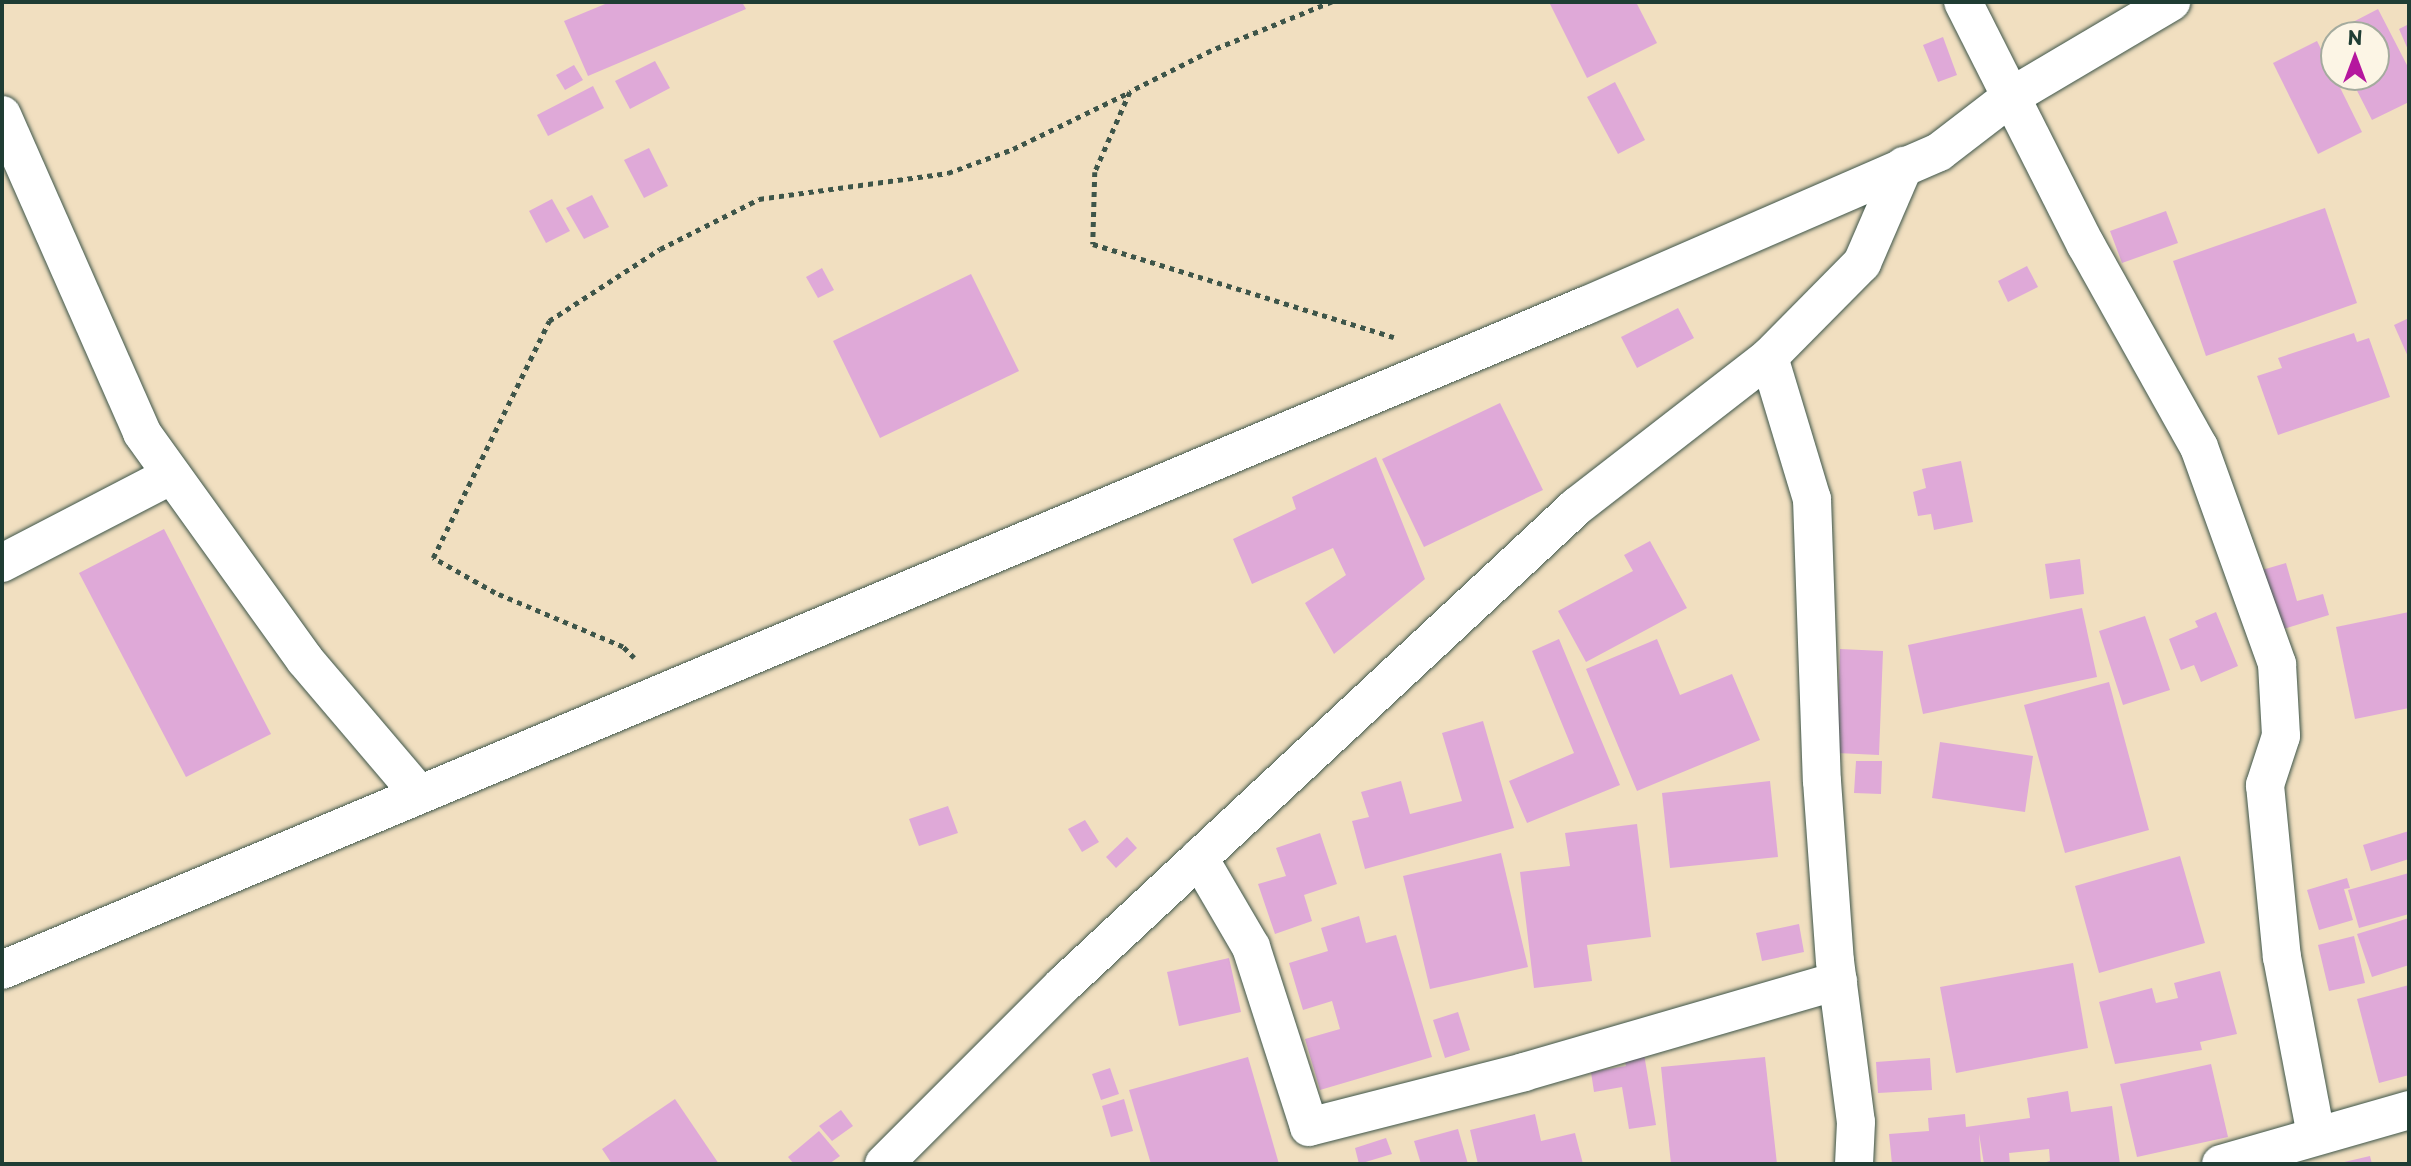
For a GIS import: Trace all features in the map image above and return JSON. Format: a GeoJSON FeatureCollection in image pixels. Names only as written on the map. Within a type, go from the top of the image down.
{"type":"FeatureCollection","features":[{"type":"Feature","properties":{"kind":"street"},"geometry":{"type":"LineString","coordinates":[[1963,2],[2086,245],[2199,447],[2277,664],[2281,736],[2265,785],[2282,957],[2316,1136]]}},
{"type":"Feature","properties":{"kind":"street"},"geometry":{"type":"LineString","coordinates":[[2,970],[1457,359],[1939,152],[2012,96],[2171,2]]}},
{"type":"Feature","properties":{"kind":"street"},"geometry":{"type":"LineString","coordinates":[[2,115],[142,433],[305,660],[419,794]]}},
{"type":"Feature","properties":{"kind":"street"},"geometry":{"type":"LineString","coordinates":[[884,1164],[1063,985],[1577,506],[1769,357],[1862,262],[1904,166]]}},
{"type":"Feature","properties":{"kind":"street"},"geometry":{"type":"LineString","coordinates":[[1769,357],[1812,499],[1822,781],[1838,981],[1856,1122],[1854,1164]]}},
{"type":"Feature","properties":{"kind":"street"},"geometry":{"type":"LineString","coordinates":[[2,563],[172,475]]}},
{"type":"Feature","properties":{"kind":"street"},"geometry":{"type":"LineString","coordinates":[[1199,858],[1251,947],[1309,1127],[1524,1072],[1838,981]]}},
{"type":"Feature","properties":{"kind":"street"},"geometry":{"type":"LineString","coordinates":[[2221,1164],[2409,1110]]}},
{"type":"Feature","properties":{"kind":"path"},"geometry":{"type":"LineString","coordinates":[[667,690],[623,646],[495,593],[433,558],[549,321],[660,249],[759,200],[948,173],[1013,149],[1211,51],[1332,2]]}},
{"type":"Feature","properties":{"kind":"path"},"geometry":{"type":"LineString","coordinates":[[1130,92],[1095,172],[1093,244],[1199,279],[1332,315],[1457,359]]}},
{"type":"Feature","properties":{"kind":"building"},"geometry":{"type":"Polygon","coordinates":[[[610,2],[742,2],[746,9],[588,76],[564,21],[610,2]]]}},
{"type":"Feature","properties":{"kind":"building"},"geometry":{"type":"Polygon","coordinates":[[[1549,2],[1636,2],[1657,43],[1587,78],[1549,2]]]}},
{"type":"Feature","properties":{"kind":"building"},"geometry":{"type":"Polygon","coordinates":[[[2378,9],[2384,21],[2355,21],[2378,9]]]}},
{"type":"Feature","properties":{"kind":"building"},"geometry":{"type":"Polygon","coordinates":[[[2409,24],[2409,52],[2399,29],[2409,24]]]}},
{"type":"Feature","properties":{"kind":"building"},"geometry":{"type":"Polygon","coordinates":[[[2390,32],[2409,69],[2409,102],[2372,120],[2357,91],[2390,91],[2390,32]]]}},
{"type":"Feature","properties":{"kind":"building"},"geometry":{"type":"Polygon","coordinates":[[[1943,37],[1957,75],[1938,82],[1923,45],[1943,37]]]}},
{"type":"Feature","properties":{"kind":"building"},"geometry":{"type":"Polygon","coordinates":[[[2317,41],[2320,47],[2320,91],[2342,91],[2362,132],[2318,154],[2273,63],[2317,41]]]}},
{"type":"Feature","properties":{"kind":"building"},"geometry":{"type":"Polygon","coordinates":[[[655,61],[670,88],[630,109],[615,81],[655,61]]]}},
{"type":"Feature","properties":{"kind":"building"},"geometry":{"type":"Polygon","coordinates":[[[574,65],[583,80],[565,90],[556,75],[574,65]]]}},
{"type":"Feature","properties":{"kind":"building"},"geometry":{"type":"Polygon","coordinates":[[[1615,82],[1645,140],[1618,154],[1587,97],[1615,82]]]}},
{"type":"Feature","properties":{"kind":"building"},"geometry":{"type":"Polygon","coordinates":[[[593,86],[604,108],[548,136],[537,115],[593,86]]]}},
{"type":"Feature","properties":{"kind":"building"},"geometry":{"type":"Polygon","coordinates":[[[649,148],[668,186],[644,198],[624,160],[649,148]]]}},
{"type":"Feature","properties":{"kind":"building"},"geometry":{"type":"Polygon","coordinates":[[[592,195],[609,227],[584,239],[566,208],[592,195]]]}},
{"type":"Feature","properties":{"kind":"building"},"geometry":{"type":"Polygon","coordinates":[[[552,199],[570,231],[546,243],[529,211],[552,199]]]}},
{"type":"Feature","properties":{"kind":"building"},"geometry":{"type":"Polygon","coordinates":[[[2325,208],[2357,303],[2206,356],[2173,261],[2325,208]]]}},
{"type":"Feature","properties":{"kind":"building"},"geometry":{"type":"Polygon","coordinates":[[[2166,211],[2178,243],[2122,263],[2110,231],[2166,211]]]}},
{"type":"Feature","properties":{"kind":"building"},"geometry":{"type":"Polygon","coordinates":[[[2027,266],[2038,287],[2008,302],[1998,281],[2027,266]]]}},
{"type":"Feature","properties":{"kind":"building"},"geometry":{"type":"Polygon","coordinates":[[[822,268],[834,290],[818,298],[806,277],[822,268]]]}},
{"type":"Feature","properties":{"kind":"building"},"geometry":{"type":"Polygon","coordinates":[[[971,274],[1019,371],[880,438],[833,341],[971,274]]]}},
{"type":"Feature","properties":{"kind":"building"},"geometry":{"type":"Polygon","coordinates":[[[1678,308],[1694,338],[1637,368],[1621,337],[1678,308]]]}},
{"type":"Feature","properties":{"kind":"building"},"geometry":{"type":"Polygon","coordinates":[[[2409,318],[2409,359],[2394,325],[2409,318]]]}},
{"type":"Feature","properties":{"kind":"building"},"geometry":{"type":"Polygon","coordinates":[[[2354,333],[2357,342],[2369,338],[2390,397],[2278,435],[2257,376],[2282,368],[2278,358],[2354,333]]]}},
{"type":"Feature","properties":{"kind":"building"},"geometry":{"type":"Polygon","coordinates":[[[1500,403],[1543,490],[1424,547],[1382,459],[1500,403]]]}},
{"type":"Feature","properties":{"kind":"building"},"geometry":{"type":"Polygon","coordinates":[[[1376,457],[1425,579],[1334,654],[1305,603],[1346,575],[1333,548],[1252,584],[1233,539],[1296,509],[1292,497],[1376,457]]]}},
{"type":"Feature","properties":{"kind":"building"},"geometry":{"type":"Polygon","coordinates":[[[1961,461],[1973,522],[1934,530],[1931,514],[1918,516],[1913,492],[1926,488],[1922,469],[1961,461]]]}},
{"type":"Feature","properties":{"kind":"building"},"geometry":{"type":"Polygon","coordinates":[[[164,529],[271,734],[186,777],[79,573],[164,529]]]}},
{"type":"Feature","properties":{"kind":"building"},"geometry":{"type":"Polygon","coordinates":[[[1650,541],[1687,608],[1586,662],[1558,611],[1633,571],[1624,555],[1650,541]]]}},
{"type":"Feature","properties":{"kind":"building"},"geometry":{"type":"Polygon","coordinates":[[[2080,559],[2084,594],[2050,599],[2045,564],[2080,559]]]}},
{"type":"Feature","properties":{"kind":"building"},"geometry":{"type":"Polygon","coordinates":[[[2286,563],[2297,601],[2323,594],[2329,615],[2280,630],[2262,570],[2286,563]]]}},
{"type":"Feature","properties":{"kind":"building"},"geometry":{"type":"Polygon","coordinates":[[[2082,608],[2097,677],[1923,714],[1908,645],[2082,608]]]}},
{"type":"Feature","properties":{"kind":"building"},"geometry":{"type":"Polygon","coordinates":[[[2216,612],[2238,666],[2201,682],[2194,665],[2181,670],[2169,639],[2198,627],[2195,621],[2216,612]]]}},
{"type":"Feature","properties":{"kind":"building"},"geometry":{"type":"Polygon","coordinates":[[[2409,612],[2409,708],[2355,719],[2336,627],[2409,612]]]}},
{"type":"Feature","properties":{"kind":"building"},"geometry":{"type":"Polygon","coordinates":[[[2145,616],[2170,690],[2123,705],[2099,631],[2145,616]]]}},
{"type":"Feature","properties":{"kind":"building"},"geometry":{"type":"Polygon","coordinates":[[[1559,639],[1620,785],[1527,823],[1509,781],[1574,753],[1532,651],[1559,639]]]}},
{"type":"Feature","properties":{"kind":"building"},"geometry":{"type":"Polygon","coordinates":[[[1657,639],[1680,695],[1732,674],[1760,740],[1637,791],[1586,669],[1657,639]]]}},
{"type":"Feature","properties":{"kind":"building"},"geometry":{"type":"Polygon","coordinates":[[[1840,649],[1883,651],[1879,755],[1837,753],[1840,649]]]}},
{"type":"Feature","properties":{"kind":"building"},"geometry":{"type":"Polygon","coordinates":[[[2109,682],[2149,830],[2065,853],[2024,705],[2109,682]]]}},
{"type":"Feature","properties":{"kind":"building"},"geometry":{"type":"Polygon","coordinates":[[[1483,721],[1514,828],[1365,869],[1352,821],[1369,817],[1361,792],[1401,781],[1410,814],[1462,801],[1442,733],[1483,721]]]}},
{"type":"Feature","properties":{"kind":"building"},"geometry":{"type":"Polygon","coordinates":[[[1940,742],[2033,756],[2025,812],[1932,798],[1940,742]]]}},
{"type":"Feature","properties":{"kind":"building"},"geometry":{"type":"Polygon","coordinates":[[[1856,761],[1882,761],[1881,794],[1854,793],[1856,761]]]}},
{"type":"Feature","properties":{"kind":"building"},"geometry":{"type":"Polygon","coordinates":[[[1770,781],[1778,857],[1670,868],[1662,793],[1770,781]]]}},
{"type":"Feature","properties":{"kind":"building"},"geometry":{"type":"Polygon","coordinates":[[[948,806],[958,833],[919,846],[909,819],[948,806]]]}},
{"type":"Feature","properties":{"kind":"building"},"geometry":{"type":"Polygon","coordinates":[[[1085,820],[1099,842],[1082,852],[1068,829],[1085,820]]]}},
{"type":"Feature","properties":{"kind":"building"},"geometry":{"type":"Polygon","coordinates":[[[1637,824],[1651,937],[1587,945],[1592,981],[1534,988],[1520,872],[1570,866],[1565,833],[1637,824]]]}},
{"type":"Feature","properties":{"kind":"building"},"geometry":{"type":"Polygon","coordinates":[[[2409,831],[2409,859],[2371,871],[2363,845],[2409,831]]]}},
{"type":"Feature","properties":{"kind":"building"},"geometry":{"type":"Polygon","coordinates":[[[1320,833],[1337,884],[1304,895],[1312,921],[1275,934],[1258,884],[1286,876],[1276,848],[1320,833]]]}},
{"type":"Feature","properties":{"kind":"building"},"geometry":{"type":"Polygon","coordinates":[[[1127,837],[1137,848],[1116,868],[1106,857],[1127,837]]]}},
{"type":"Feature","properties":{"kind":"building"},"geometry":{"type":"Polygon","coordinates":[[[1501,853],[1528,967],[1430,989],[1403,876],[1501,853]]]}},
{"type":"Feature","properties":{"kind":"building"},"geometry":{"type":"Polygon","coordinates":[[[2180,856],[2205,943],[2099,973],[2075,886],[2180,856]]]}},
{"type":"Feature","properties":{"kind":"building"},"geometry":{"type":"Polygon","coordinates":[[[2409,873],[2409,914],[2359,928],[2348,890],[2409,873]]]}},
{"type":"Feature","properties":{"kind":"building"},"geometry":{"type":"Polygon","coordinates":[[[2347,878],[2350,888],[2344,889],[2353,920],[2319,930],[2307,890],[2347,878]]]}},
{"type":"Feature","properties":{"kind":"building"},"geometry":{"type":"Polygon","coordinates":[[[1359,916],[1366,943],[1396,935],[1432,1057],[1320,1090],[1305,1039],[1340,1029],[1332,1001],[1303,1010],[1289,963],[1328,951],[1321,928],[1359,916]]]}},
{"type":"Feature","properties":{"kind":"building"},"geometry":{"type":"Polygon","coordinates":[[[2409,918],[2409,965],[2372,977],[2357,934],[2409,918]]]}},
{"type":"Feature","properties":{"kind":"building"},"geometry":{"type":"Polygon","coordinates":[[[1799,924],[1804,952],[1762,961],[1756,933],[1799,924]]]}},
{"type":"Feature","properties":{"kind":"building"},"geometry":{"type":"Polygon","coordinates":[[[2354,936],[2365,983],[2329,991],[2318,945],[2354,936]]]}},
{"type":"Feature","properties":{"kind":"building"},"geometry":{"type":"Polygon","coordinates":[[[1229,958],[1241,1012],[1179,1026],[1167,972],[1229,958]]]}},
{"type":"Feature","properties":{"kind":"building"},"geometry":{"type":"Polygon","coordinates":[[[2073,963],[2088,1048],[1956,1073],[1940,987],[2073,963]]]}},
{"type":"Feature","properties":{"kind":"building"},"geometry":{"type":"Polygon","coordinates":[[[2220,971],[2237,1034],[2200,1042],[2202,1050],[2115,1064],[2099,1002],[2152,988],[2156,1003],[2178,998],[2174,983],[2220,971]]]}},
{"type":"Feature","properties":{"kind":"building"},"geometry":{"type":"Polygon","coordinates":[[[2409,985],[2409,1075],[2379,1083],[2357,999],[2409,985]]]}},
{"type":"Feature","properties":{"kind":"building"},"geometry":{"type":"Polygon","coordinates":[[[1458,1012],[1470,1050],[1445,1058],[1433,1020],[1458,1012]]]}},
{"type":"Feature","properties":{"kind":"building"},"geometry":{"type":"Polygon","coordinates":[[[1644,1054],[1656,1125],[1629,1129],[1622,1087],[1594,1092],[1591,1072],[1626,1066],[1624,1057],[1644,1054]]]}},
{"type":"Feature","properties":{"kind":"building"},"geometry":{"type":"Polygon","coordinates":[[[1248,1057],[1279,1164],[1151,1164],[1129,1090],[1248,1057]]]}},
{"type":"Feature","properties":{"kind":"building"},"geometry":{"type":"Polygon","coordinates":[[[1765,1057],[1777,1164],[1671,1164],[1661,1067],[1765,1057]]]}},
{"type":"Feature","properties":{"kind":"building"},"geometry":{"type":"Polygon","coordinates":[[[1930,1058],[1932,1090],[1878,1093],[1876,1062],[1930,1058]]]}},
{"type":"Feature","properties":{"kind":"building"},"geometry":{"type":"Polygon","coordinates":[[[2211,1064],[2228,1137],[2137,1157],[2120,1084],[2211,1064]]]}},
{"type":"Feature","properties":{"kind":"building"},"geometry":{"type":"Polygon","coordinates":[[[1110,1068],[1119,1094],[1101,1100],[1092,1074],[1110,1068]]]}},
{"type":"Feature","properties":{"kind":"building"},"geometry":{"type":"Polygon","coordinates":[[[2068,1091],[2071,1112],[2112,1106],[2120,1164],[2039,1164],[2050,1161],[2049,1149],[2009,1153],[2010,1164],[1984,1164],[1979,1134],[1981,1164],[1892,1164],[1889,1134],[1929,1131],[1928,1118],[1965,1114],[1966,1127],[2030,1118],[2027,1098],[2068,1091]]]}},
{"type":"Feature","properties":{"kind":"building"},"geometry":{"type":"Polygon","coordinates":[[[675,1099],[719,1164],[612,1164],[602,1149],[675,1099]]]}},
{"type":"Feature","properties":{"kind":"building"},"geometry":{"type":"Polygon","coordinates":[[[1124,1099],[1133,1131],[1111,1137],[1102,1106],[1124,1099]]]}},
{"type":"Feature","properties":{"kind":"building"},"geometry":{"type":"Polygon","coordinates":[[[841,1110],[853,1126],[832,1141],[819,1126],[841,1110]]]}},
{"type":"Feature","properties":{"kind":"building"},"geometry":{"type":"Polygon","coordinates":[[[1535,1114],[1541,1141],[1575,1133],[1583,1164],[1478,1164],[1470,1130],[1535,1114]]]}},
{"type":"Feature","properties":{"kind":"building"},"geometry":{"type":"Polygon","coordinates":[[[1458,1129],[1468,1164],[1421,1164],[1414,1141],[1458,1129]]]}},
{"type":"Feature","properties":{"kind":"building"},"geometry":{"type":"Polygon","coordinates":[[[819,1131],[840,1156],[829,1164],[794,1164],[788,1157],[819,1131]]]}},
{"type":"Feature","properties":{"kind":"building"},"geometry":{"type":"Polygon","coordinates":[[[1386,1138],[1392,1154],[1359,1164],[1355,1148],[1386,1138]]]}},
{"type":"Feature","properties":{"kind":"building"},"geometry":{"type":"Polygon","coordinates":[[[2370,1156],[2372,1164],[2340,1164],[2340,1163],[2370,1156]]]}}]}
